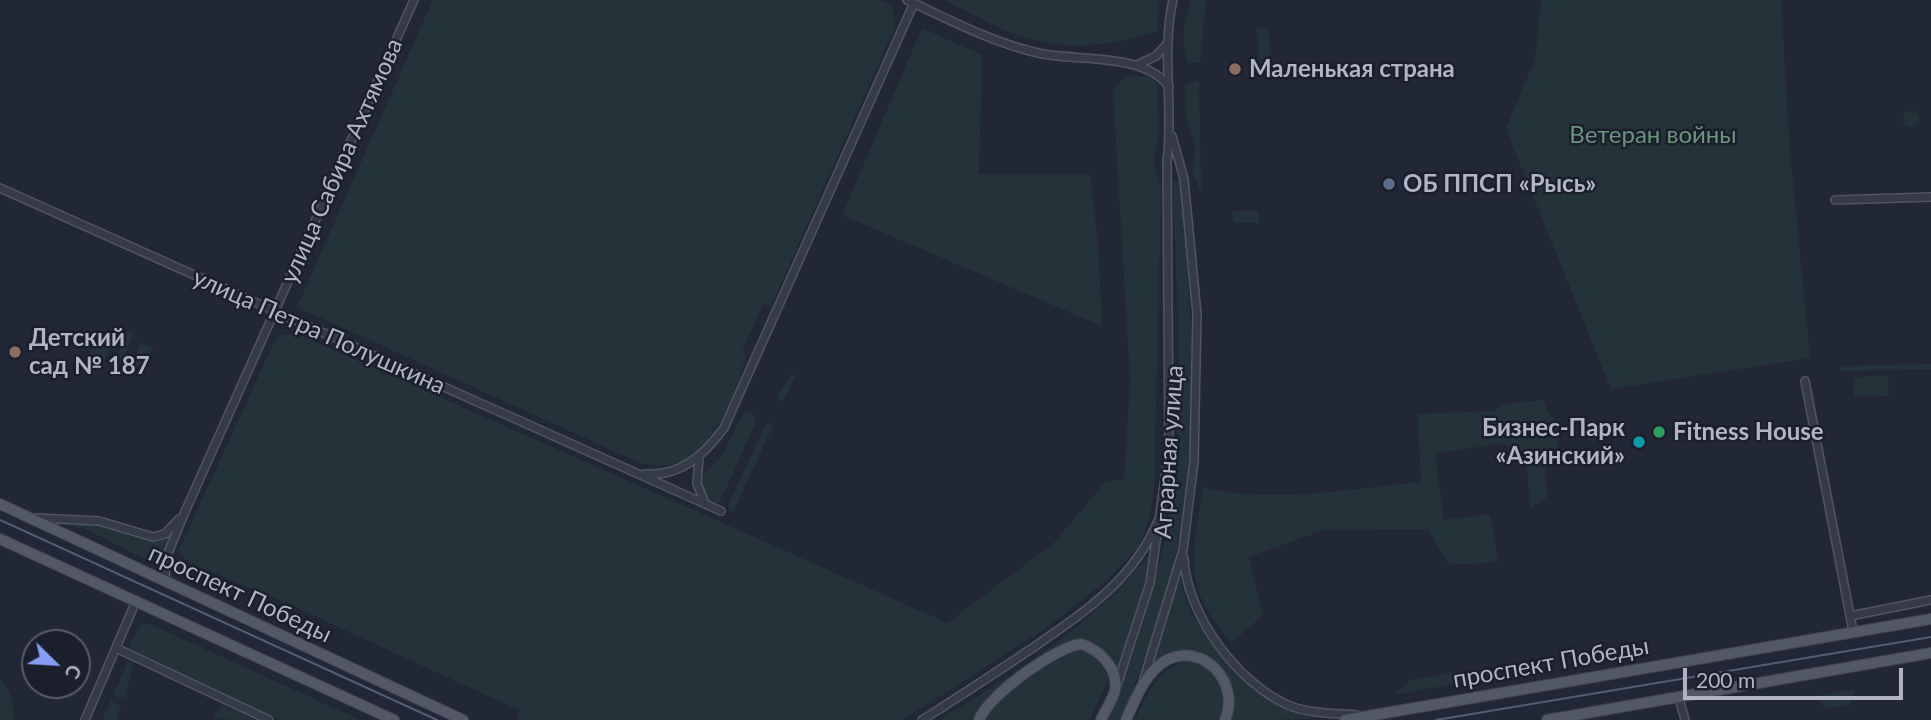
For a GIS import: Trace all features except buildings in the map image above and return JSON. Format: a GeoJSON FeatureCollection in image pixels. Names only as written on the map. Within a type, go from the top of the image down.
{"type":"FeatureCollection","features":[{"type":"Feature","properties":{"kind":"main road","name":"проспект Победы"},"geometry":{"type":"LineString","coordinates":[[0,504],[463,720]]}},
{"type":"Feature","properties":{"kind":"main road","name":"проспект Победы"},"geometry":{"type":"LineString","coordinates":[[0,540],[394,720]]}},
{"type":"Feature","properties":{"kind":"main road","name":"проспект Победы"},"geometry":{"type":"LineString","coordinates":[[1345,720],[1931,619]]}},
{"type":"Feature","properties":{"kind":"main road"},"geometry":{"type":"LineString","coordinates":[[979,720],[984,709],[996,696],[1057,653],[1076,645],[1090,647],[1104,659],[1114,675],[1116,689]]}},
{"type":"Feature","properties":{"kind":"main road"},"geometry":{"type":"LineString","coordinates":[[1548,720],[1931,653]]}},
{"type":"Feature","properties":{"kind":"main road"},"geometry":{"type":"LineString","coordinates":[[1141,686],[1163,662],[1174,658],[1197,658],[1214,667],[1228,686],[1231,702],[1226,720]]}},
{"type":"Feature","properties":{"kind":"main road","name":"Аграрная улица"},"geometry":{"type":"LineString","coordinates":[[1126,720],[1141,686]]}},
{"type":"Feature","properties":{"kind":"main road","name":"Аграрная улица"},"geometry":{"type":"LineString","coordinates":[[1101,720],[1116,689]]}},
{"type":"Feature","properties":{"kind":"street","name":"улица Сабира Ахтямова"},"geometry":{"type":"LineString","coordinates":[[164,582],[166,558],[184,514],[414,0]]}},
{"type":"Feature","properties":{"kind":"street","name":"Аграрная улица"},"geometry":{"type":"LineString","coordinates":[[1116,689],[1150,583],[1163,510],[1171,413],[1167,180],[1171,133],[1169,43],[1173,0]]}},
{"type":"Feature","properties":{"kind":"street"},"geometry":{"type":"LineString","coordinates":[[639,474],[660,475],[699,457],[724,428],[911,2],[1036,52],[1139,64],[1158,73],[1169,87]]}},
{"type":"Feature","properties":{"kind":"street"},"geometry":{"type":"LineString","coordinates":[[1139,64],[1156,56],[1169,43]]}},
{"type":"Feature","properties":{"kind":"street","name":"Аграрная улица"},"geometry":{"type":"LineString","coordinates":[[1141,686],[1183,550],[1194,461],[1198,343],[1184,179],[1171,133]]}},
{"type":"Feature","properties":{"kind":"street"},"geometry":{"type":"LineString","coordinates":[[1167,180],[1168,175],[1173,173],[1184,179]]}},
{"type":"Feature","properties":{"kind":"street","name":"улица Петра Полушкина"},"geometry":{"type":"LineString","coordinates":[[0,188],[721,512]]}},
{"type":"Feature","properties":{"kind":"street"},"geometry":{"type":"LineString","coordinates":[[1835,200],[1931,197]]}},
{"type":"Feature","properties":{"kind":"street"},"geometry":{"type":"LineString","coordinates":[[1805,381],[1853,631]]}},
{"type":"Feature","properties":{"kind":"street"},"geometry":{"type":"LineString","coordinates":[[699,457],[697,484],[707,505]]}},
{"type":"Feature","properties":{"kind":"street"},"geometry":{"type":"LineString","coordinates":[[922,720],[1066,624],[1109,592],[1142,554],[1163,510]]}},
{"type":"Feature","properties":{"kind":"street","name":"улица Сабира Ахтямова"},"geometry":{"type":"LineString","coordinates":[[32,518],[99,521],[153,537],[169,531],[184,514]]}},
{"type":"Feature","properties":{"kind":"street"},"geometry":{"type":"LineString","coordinates":[[1183,550],[1186,586],[1194,608],[1209,631],[1259,686],[1273,697],[1307,711],[1364,716]]}},
{"type":"Feature","properties":{"kind":"street"},"geometry":{"type":"LineString","coordinates":[[1850,616],[1931,600]]}},
{"type":"Feature","properties":{"kind":"street"},"geometry":{"type":"LineString","coordinates":[[85,720],[136,601]]}},
{"type":"Feature","properties":{"kind":"street"},"geometry":{"type":"LineString","coordinates":[[116,648],[270,720]]}},
{"type":"Feature","properties":{"kind":"street"},"geometry":{"type":"LineString","coordinates":[[1679,698],[1685,720]]}},
{"type":"Feature","properties":{"kind":"green space"},"geometry":{"type":"Polygon","coordinates":[[[433,0],[879,0],[891,5],[896,24],[771,306],[763,304],[742,352],[746,354],[731,400],[703,446],[679,463],[640,463],[297,307],[433,0]]]}},
{"type":"Feature","properties":{"kind":"green space"},"geometry":{"type":"Polygon","coordinates":[[[944,0],[1159,0],[1157,31],[1113,43],[1049,43],[1011,33],[944,0]]]}},
{"type":"Feature","properties":{"kind":"green space"},"geometry":{"type":"Polygon","coordinates":[[[1191,0],[1206,0],[1200,63],[1188,63],[1184,47],[1185,24],[1191,0]]]}},
{"type":"Feature","properties":{"kind":"green space","name":"Ветеран войны"},"geometry":{"type":"Polygon","coordinates":[[[1541,0],[1781,0],[1790,151],[1810,358],[1611,389],[1506,129],[1535,59],[1541,0]]]}},
{"type":"Feature","properties":{"kind":"green space"},"geometry":{"type":"Polygon","coordinates":[[[922,28],[982,55],[979,174],[1090,174],[1098,242],[1102,326],[842,215],[922,28]]]}},
{"type":"Feature","properties":{"kind":"green space"},"geometry":{"type":"Polygon","coordinates":[[[1268,28],[1271,59],[1259,60],[1257,29],[1268,28]]]}},
{"type":"Feature","properties":{"kind":"green space"},"geometry":{"type":"Polygon","coordinates":[[[1129,76],[1149,77],[1157,84],[1159,136],[1153,160],[1161,188],[1154,492],[1150,517],[1138,547],[1109,579],[1043,630],[903,720],[517,720],[519,710],[284,602],[190,563],[178,552],[277,336],[296,333],[947,623],[1054,543],[1106,481],[1124,480],[1130,380],[1113,90],[1121,80],[1129,76]]]}},
{"type":"Feature","properties":{"kind":"green space"},"geometry":{"type":"Polygon","coordinates":[[[1199,81],[1201,192],[1192,172],[1196,150],[1186,119],[1185,85],[1199,81]]]}},
{"type":"Feature","properties":{"kind":"green space"},"geometry":{"type":"Polygon","coordinates":[[[1911,111],[1919,119],[1911,127],[1903,119],[1911,111]]]}},
{"type":"Feature","properties":{"kind":"green space"},"geometry":{"type":"Polygon","coordinates":[[[1173,181],[1181,181],[1192,357],[1186,488],[1170,580],[1156,628],[1120,720],[1108,720],[1133,655],[1153,589],[1173,488],[1179,385],[1173,181]]]}},
{"type":"Feature","properties":{"kind":"green space"},"geometry":{"type":"Polygon","coordinates":[[[1232,211],[1259,211],[1259,223],[1233,223],[1232,211]]]}},
{"type":"Feature","properties":{"kind":"green space"},"geometry":{"type":"Polygon","coordinates":[[[128,331],[134,333],[120,365],[114,362],[128,331]]]}},
{"type":"Feature","properties":{"kind":"green space"},"geometry":{"type":"Polygon","coordinates":[[[99,335],[113,341],[99,372],[85,365],[99,335]]]}},
{"type":"Feature","properties":{"kind":"green space"},"geometry":{"type":"Polygon","coordinates":[[[141,342],[153,347],[147,361],[130,369],[141,342]]]}},
{"type":"Feature","properties":{"kind":"green space"},"geometry":{"type":"Polygon","coordinates":[[[1931,364],[1931,369],[1841,371],[1841,366],[1931,364]]]}},
{"type":"Feature","properties":{"kind":"green space"},"geometry":{"type":"Polygon","coordinates":[[[791,373],[795,376],[784,401],[777,398],[791,373]]]}},
{"type":"Feature","properties":{"kind":"green space"},"geometry":{"type":"Polygon","coordinates":[[[1888,376],[1889,396],[1854,397],[1854,377],[1888,376]]]}},
{"type":"Feature","properties":{"kind":"green space"},"geometry":{"type":"Polygon","coordinates":[[[1543,400],[1550,415],[1556,420],[1558,458],[1545,469],[1547,497],[1530,508],[1526,456],[1502,443],[1435,454],[1444,520],[1490,514],[1498,562],[1449,565],[1428,529],[1323,530],[1249,557],[1263,615],[1231,643],[1209,612],[1198,588],[1194,560],[1203,487],[1255,495],[1283,495],[1421,482],[1418,414],[1492,411],[1504,404],[1543,400]]]}},
{"type":"Feature","properties":{"kind":"green space"},"geometry":{"type":"Polygon","coordinates":[[[744,412],[752,413],[756,422],[722,497],[718,503],[712,502],[705,497],[701,482],[723,453],[744,412]]]}},
{"type":"Feature","properties":{"kind":"green space"},"geometry":{"type":"Polygon","coordinates":[[[770,422],[773,426],[734,510],[729,511],[728,505],[766,424],[770,422]]]}},
{"type":"Feature","properties":{"kind":"green space"},"geometry":{"type":"Polygon","coordinates":[[[76,522],[111,525],[150,540],[157,540],[174,532],[163,568],[90,531],[72,525],[76,522]]]}},
{"type":"Feature","properties":{"kind":"green space"},"geometry":{"type":"Polygon","coordinates":[[[1154,548],[1119,670],[1098,645],[1074,640],[1032,664],[1003,685],[979,708],[972,720],[939,720],[1026,665],[1083,622],[1110,598],[1154,548]]]}},
{"type":"Feature","properties":{"kind":"green space"},"geometry":{"type":"Polygon","coordinates":[[[1179,577],[1192,615],[1234,673],[1235,671],[1262,695],[1280,706],[1316,719],[1229,720],[1234,697],[1226,674],[1208,657],[1197,653],[1180,654],[1150,670],[1179,577]]]}},
{"type":"Feature","properties":{"kind":"green space"},"geometry":{"type":"Polygon","coordinates":[[[142,623],[152,625],[360,720],[280,720],[133,650],[130,643],[142,623]]]}},
{"type":"Feature","properties":{"kind":"green space"},"geometry":{"type":"Polygon","coordinates":[[[1082,649],[1100,661],[1109,676],[1090,720],[985,720],[1000,698],[1013,688],[1056,661],[1082,649]]]}},
{"type":"Feature","properties":{"kind":"green space"},"geometry":{"type":"Polygon","coordinates":[[[134,660],[125,698],[113,695],[127,664],[134,660]]]}},
{"type":"Feature","properties":{"kind":"green space"},"geometry":{"type":"Polygon","coordinates":[[[1185,661],[1209,670],[1221,685],[1229,702],[1218,720],[1135,720],[1159,678],[1185,661]]]}},
{"type":"Feature","properties":{"kind":"green space"},"geometry":{"type":"Polygon","coordinates":[[[1456,672],[1478,680],[1392,695],[1411,680],[1456,672]]]}},
{"type":"Feature","properties":{"kind":"green space"},"geometry":{"type":"Polygon","coordinates":[[[0,679],[11,698],[13,720],[0,720],[0,679]]]}},
{"type":"Feature","properties":{"kind":"green space"},"geometry":{"type":"Polygon","coordinates":[[[1855,689],[1849,705],[1825,709],[1817,696],[1855,689]]]}},
{"type":"Feature","properties":{"kind":"green space"},"geometry":{"type":"Polygon","coordinates":[[[111,700],[121,707],[116,720],[102,720],[111,700]]]}},
{"type":"Feature","properties":{"kind":"green space"},"geometry":{"type":"Polygon","coordinates":[[[222,705],[255,720],[212,719],[222,705]]]}},
{"type":"Feature","properties":{"kind":"tram line"},"geometry":{"type":"LineString","coordinates":[[0,520],[437,720]]}},
{"type":"Feature","properties":{"kind":"tram line"},"geometry":{"type":"LineString","coordinates":[[1436,720],[1931,637]]}},
{"type":"Feature","properties":{"kind":"place","name":"Маленькая страна"},"geometry":{"type":"Point","coordinates":[1235,69]}},
{"type":"Feature","properties":{"kind":"place","name":"ОБ ППСП «Рысь»"},"geometry":{"type":"Point","coordinates":[1389,184]}},
{"type":"Feature","properties":{"kind":"place","name":"Детский сад № 187"},"geometry":{"type":"Point","coordinates":[15,352]}},
{"type":"Feature","properties":{"kind":"place","name":"Fitness House"},"geometry":{"type":"Point","coordinates":[1659,432]}},
{"type":"Feature","properties":{"kind":"place","name":"Бизнес-Парк «Азинский»"},"geometry":{"type":"Point","coordinates":[1639,442]}}]}
